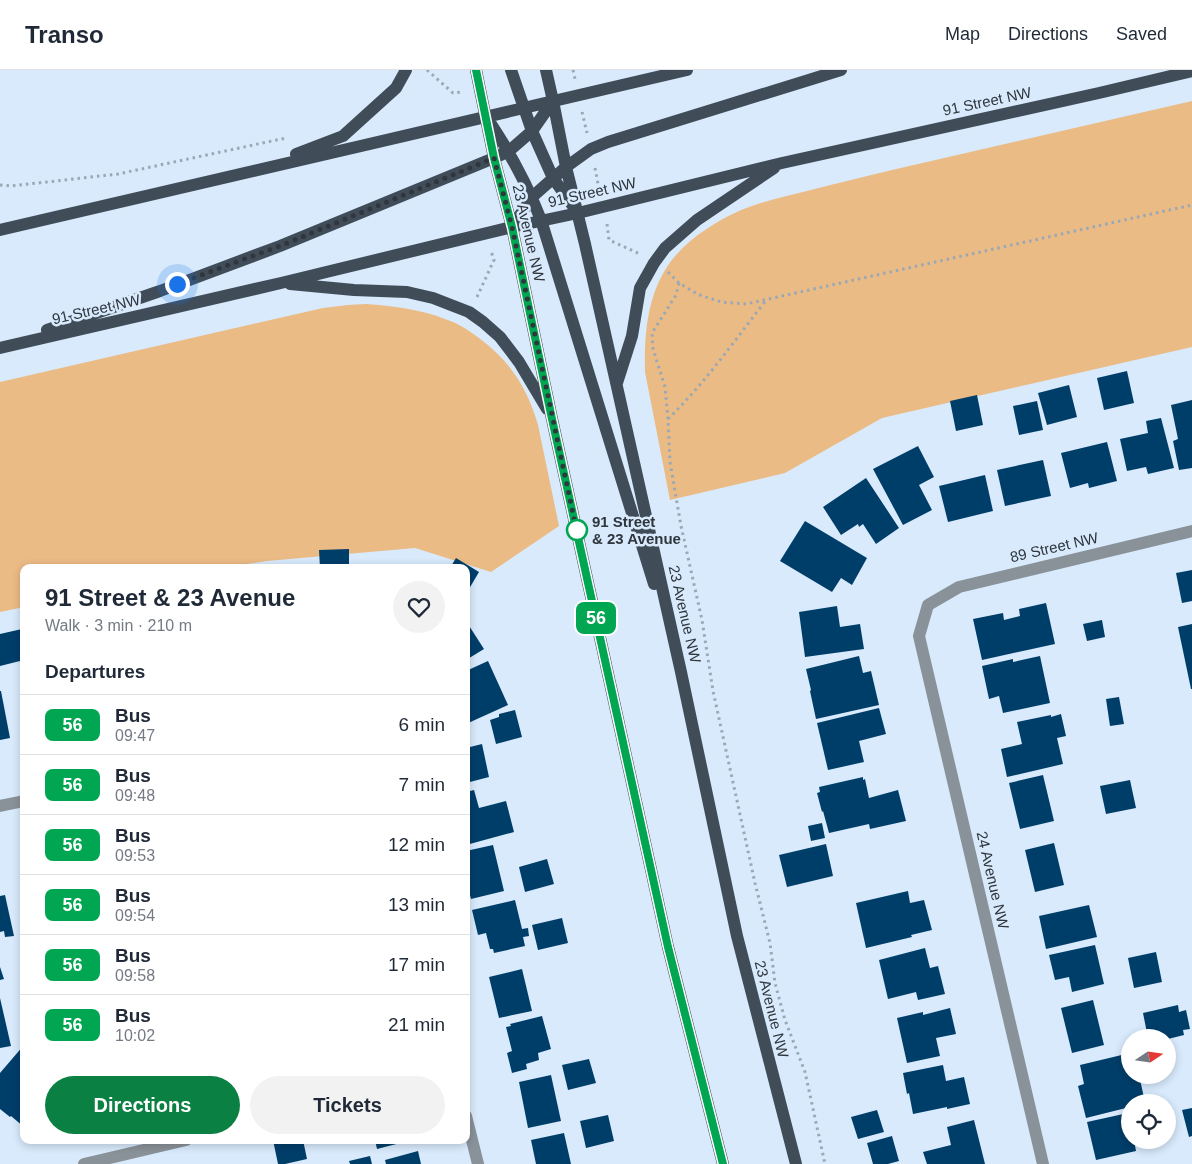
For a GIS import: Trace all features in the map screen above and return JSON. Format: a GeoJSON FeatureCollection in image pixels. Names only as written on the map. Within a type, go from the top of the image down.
{"type":"FeatureCollection","features":[{"type":"Feature","properties":{"kind":"main road"},"geometry":{"type":"LineString","coordinates":[[262,169],[343,136],[396,88],[406,70]]}},
{"type":"Feature","properties":{"kind":"main road","name":"23 Avenue NW"},"geometry":{"type":"LineString","coordinates":[[476,70],[494,158],[512,227],[552,419],[668,947],[723,1164]]}},
{"type":"Feature","properties":{"kind":"main road"},"geometry":{"type":"LineString","coordinates":[[511,70],[532,131],[553,178],[578,213]]}},
{"type":"Feature","properties":{"kind":"main road","name":"23 Avenue NW"},"geometry":{"type":"LineString","coordinates":[[546,70],[566,167],[681,672],[737,936],[796,1164]]}},
{"type":"Feature","properties":{"kind":"main road"},"geometry":{"type":"LineString","coordinates":[[0,230],[687,70]]}},
{"type":"Feature","properties":{"kind":"main road"},"geometry":{"type":"LineString","coordinates":[[512,227],[532,197],[590,149],[841,70]]}},
{"type":"Feature","properties":{"kind":"main road","name":"91 Street NW"},"geometry":{"type":"LineString","coordinates":[[0,347],[280,283],[541,220],[578,213],[782,163],[1192,71]]}},
{"type":"Feature","properties":{"kind":"main road"},"geometry":{"type":"LineString","coordinates":[[0,347],[160,291],[280,246],[494,158],[508,151],[532,131],[553,101]]}},
{"type":"Feature","properties":{"kind":"main road"},"geometry":{"type":"LineString","coordinates":[[486,117],[508,151],[532,197],[541,220],[681,672]]}},
{"type":"Feature","properties":{"kind":"main road"},"geometry":{"type":"LineString","coordinates":[[617,385],[632,336],[640,288],[664,248],[697,220],[782,163]]}},
{"type":"Feature","properties":{"kind":"main road"},"geometry":{"type":"LineString","coordinates":[[280,283],[354,290],[407,292],[433,298],[469,312],[500,337],[519,362],[552,419]]}},
{"type":"Feature","properties":{"kind":"street","name":"89 Street NW"},"geometry":{"type":"LineString","coordinates":[[928,605],[959,587],[1192,531]]}},
{"type":"Feature","properties":{"kind":"street","name":"24 Avenue NW"},"geometry":{"type":"LineString","coordinates":[[928,605],[919,636],[1043,1164]]}},
{"type":"Feature","properties":{"kind":"street"},"geometry":{"type":"LineString","coordinates":[[0,806],[20,802]]}},
{"type":"Feature","properties":{"kind":"street"},"geometry":{"type":"LineString","coordinates":[[470,1132],[478,1164]]}},
{"type":"Feature","properties":{"kind":"street"},"geometry":{"type":"LineString","coordinates":[[84,1164],[169,1144]]}},
{"type":"Feature","properties":{"kind":"path"},"geometry":{"type":"LineString","coordinates":[[427,70],[453,93]]}},
{"type":"Feature","properties":{"kind":"path"},"geometry":{"type":"LineString","coordinates":[[573,70],[609,240],[640,254],[654,263]]}},
{"type":"Feature","properties":{"kind":"path"},"geometry":{"type":"LineString","coordinates":[[0,185],[11,186],[118,174],[292,137]]}},
{"type":"Feature","properties":{"kind":"path"},"geometry":{"type":"LineString","coordinates":[[825,1164],[805,1072],[785,1020],[775,983],[770,943],[713,691],[702,620],[681,526],[670,462],[665,387],[653,349],[652,333],[676,295],[679,283],[697,294],[720,302],[746,304],[1192,204]]}},
{"type":"Feature","properties":{"kind":"path"},"geometry":{"type":"LineString","coordinates":[[474,304],[494,260],[491,251]]}},
{"type":"Feature","properties":{"kind":"path"},"geometry":{"type":"LineString","coordinates":[[494,260],[502,259]]}},
{"type":"Feature","properties":{"kind":"path"},"geometry":{"type":"LineString","coordinates":[[668,419],[703,380],[768,299]]}},
{"type":"Feature","properties":{"kind":"shaded area"},"geometry":{"type":"Polygon","coordinates":[[[1192,101],[1192,347],[882,418],[785,473],[670,500],[645,372],[645,341],[650,310],[659,281],[676,255],[698,235],[741,210],[772,200],[841,182],[1192,101]]]}},
{"type":"Feature","properties":{"kind":"shaded area"},"geometry":{"type":"Polygon","coordinates":[[[366,304],[396,307],[416,310],[435,316],[467,330],[500,356],[523,387],[534,411],[559,526],[491,572],[415,548],[247,564],[20,564],[20,608],[0,612],[0,382],[323,308],[366,304]]]}},
{"type":"Feature","properties":{"kind":"building"},"geometry":{"type":"Polygon","coordinates":[[[1127,371],[1134,403],[1104,410],[1097,378],[1127,371]]]}},
{"type":"Feature","properties":{"kind":"building"},"geometry":{"type":"Polygon","coordinates":[[[1069,385],[1077,417],[1047,425],[1038,393],[1069,385]]]}},
{"type":"Feature","properties":{"kind":"building"},"geometry":{"type":"Polygon","coordinates":[[[977,395],[983,425],[956,431],[950,401],[977,395]]]}},
{"type":"Feature","properties":{"kind":"building"},"geometry":{"type":"Polygon","coordinates":[[[1192,400],[1192,468],[1179,470],[1173,441],[1178,439],[1171,405],[1192,400]]]}},
{"type":"Feature","properties":{"kind":"building"},"geometry":{"type":"Polygon","coordinates":[[[1037,401],[1043,430],[1019,435],[1013,406],[1037,401]]]}},
{"type":"Feature","properties":{"kind":"building"},"geometry":{"type":"Polygon","coordinates":[[[1161,418],[1174,468],[1148,474],[1146,467],[1127,471],[1120,439],[1148,433],[1146,421],[1161,418]]]}},
{"type":"Feature","properties":{"kind":"building"},"geometry":{"type":"Polygon","coordinates":[[[1107,442],[1117,481],[1089,488],[1088,483],[1070,488],[1061,453],[1107,442]]]}},
{"type":"Feature","properties":{"kind":"building"},"geometry":{"type":"Polygon","coordinates":[[[918,446],[934,477],[919,485],[932,510],[903,525],[873,469],[918,446]]]}},
{"type":"Feature","properties":{"kind":"building"},"geometry":{"type":"Polygon","coordinates":[[[1043,460],[1051,496],[1005,506],[997,470],[1043,460]]]}},
{"type":"Feature","properties":{"kind":"building"},"geometry":{"type":"Polygon","coordinates":[[[985,475],[993,511],[948,522],[939,486],[985,475]]]}},
{"type":"Feature","properties":{"kind":"building"},"geometry":{"type":"Polygon","coordinates":[[[866,478],[899,528],[876,544],[863,524],[859,527],[858,524],[841,535],[823,507],[866,478]]]}},
{"type":"Feature","properties":{"kind":"building"},"geometry":{"type":"Polygon","coordinates":[[[805,521],[867,558],[852,585],[841,578],[832,592],[780,561],[805,521]]]}},
{"type":"Feature","properties":{"kind":"building"},"geometry":{"type":"Polygon","coordinates":[[[349,549],[349,564],[320,564],[319,550],[349,549]]]}},
{"type":"Feature","properties":{"kind":"building"},"geometry":{"type":"Polygon","coordinates":[[[456,558],[466,564],[452,564],[456,558]]]}},
{"type":"Feature","properties":{"kind":"building"},"geometry":{"type":"Polygon","coordinates":[[[470,567],[479,572],[470,587],[470,567]]]}},
{"type":"Feature","properties":{"kind":"building"},"geometry":{"type":"Polygon","coordinates":[[[1192,570],[1192,601],[1182,603],[1176,573],[1192,570]]]}},
{"type":"Feature","properties":{"kind":"building"},"geometry":{"type":"Polygon","coordinates":[[[1046,603],[1055,644],[982,660],[973,619],[1003,613],[1004,620],[1020,616],[1019,609],[1046,603]]]}},
{"type":"Feature","properties":{"kind":"building"},"geometry":{"type":"Polygon","coordinates":[[[837,606],[840,627],[860,624],[864,649],[805,657],[799,612],[837,606]]]}},
{"type":"Feature","properties":{"kind":"building"},"geometry":{"type":"Polygon","coordinates":[[[1102,620],[1105,637],[1087,641],[1083,624],[1102,620]]]}},
{"type":"Feature","properties":{"kind":"building"},"geometry":{"type":"Polygon","coordinates":[[[1192,624],[1192,689],[1191,689],[1178,627],[1192,624]]]}},
{"type":"Feature","properties":{"kind":"building"},"geometry":{"type":"Polygon","coordinates":[[[470,627],[484,649],[470,658],[470,627]]]}},
{"type":"Feature","properties":{"kind":"building"},"geometry":{"type":"Polygon","coordinates":[[[20,629],[20,661],[0,666],[0,634],[20,629]]]}},
{"type":"Feature","properties":{"kind":"building"},"geometry":{"type":"Polygon","coordinates":[[[859,656],[863,673],[871,671],[879,705],[816,719],[806,669],[859,656]]]}},
{"type":"Feature","properties":{"kind":"building"},"geometry":{"type":"Polygon","coordinates":[[[1040,656],[1050,703],[1003,713],[999,696],[989,699],[982,666],[1013,659],[1013,662],[1040,656]]]}},
{"type":"Feature","properties":{"kind":"building"},"geometry":{"type":"Polygon","coordinates":[[[488,661],[508,705],[470,722],[470,669],[488,661]]]}},
{"type":"Feature","properties":{"kind":"building"},"geometry":{"type":"Polygon","coordinates":[[[0,691],[10,738],[0,740],[0,691]]]}},
{"type":"Feature","properties":{"kind":"building"},"geometry":{"type":"Polygon","coordinates":[[[1119,697],[1124,724],[1110,726],[1106,699],[1119,697]]]}},
{"type":"Feature","properties":{"kind":"building"},"geometry":{"type":"Polygon","coordinates":[[[879,708],[886,734],[859,741],[864,762],[828,770],[817,723],[879,708]]]}},
{"type":"Feature","properties":{"kind":"building"},"geometry":{"type":"Polygon","coordinates":[[[515,710],[522,737],[496,744],[490,720],[499,717],[499,714],[515,710]]]}},
{"type":"Feature","properties":{"kind":"building"},"geometry":{"type":"Polygon","coordinates":[[[1061,714],[1066,736],[1057,738],[1063,764],[1007,777],[1001,749],[1022,744],[1017,722],[1061,714]]]}},
{"type":"Feature","properties":{"kind":"building"},"geometry":{"type":"Polygon","coordinates":[[[482,744],[489,777],[470,782],[470,747],[482,744]]]}},
{"type":"Feature","properties":{"kind":"building"},"geometry":{"type":"Polygon","coordinates":[[[1043,775],[1054,821],[1020,829],[1009,783],[1043,775]]]}},
{"type":"Feature","properties":{"kind":"building"},"geometry":{"type":"Polygon","coordinates":[[[863,777],[869,798],[898,790],[906,821],[870,829],[869,824],[829,833],[817,793],[820,792],[819,787],[863,777]]]}},
{"type":"Feature","properties":{"kind":"building"},"geometry":{"type":"Polygon","coordinates":[[[1130,780],[1136,808],[1106,814],[1100,786],[1130,780]]]}},
{"type":"Feature","properties":{"kind":"building"},"geometry":{"type":"Polygon","coordinates":[[[474,790],[479,808],[506,801],[514,832],[470,844],[470,791],[474,790]]]}},
{"type":"Feature","properties":{"kind":"building"},"geometry":{"type":"Polygon","coordinates":[[[822,823],[825,838],[811,841],[808,826],[822,823]]]}},
{"type":"Feature","properties":{"kind":"building"},"geometry":{"type":"Polygon","coordinates":[[[1054,843],[1064,885],[1035,892],[1025,850],[1054,843]]]}},
{"type":"Feature","properties":{"kind":"building"},"geometry":{"type":"Polygon","coordinates":[[[826,844],[833,876],[787,887],[779,855],[826,844]]]}},
{"type":"Feature","properties":{"kind":"building"},"geometry":{"type":"Polygon","coordinates":[[[493,845],[504,891],[471,899],[470,850],[493,845]]]}},
{"type":"Feature","properties":{"kind":"building"},"geometry":{"type":"Polygon","coordinates":[[[547,859],[554,884],[525,892],[519,867],[547,859]]]}},
{"type":"Feature","properties":{"kind":"building"},"geometry":{"type":"Polygon","coordinates":[[[908,891],[910,903],[924,900],[932,930],[866,948],[856,903],[908,891]]]}},
{"type":"Feature","properties":{"kind":"building"},"geometry":{"type":"Polygon","coordinates":[[[5,895],[14,936],[5,937],[4,931],[0,932],[0,896],[5,895]]]}},
{"type":"Feature","properties":{"kind":"building"},"geometry":{"type":"Polygon","coordinates":[[[515,900],[522,929],[528,928],[529,936],[523,937],[525,946],[494,953],[493,949],[490,949],[486,933],[478,935],[472,910],[515,900]]]}},
{"type":"Feature","properties":{"kind":"building"},"geometry":{"type":"Polygon","coordinates":[[[1089,905],[1097,937],[1046,949],[1039,916],[1089,905]]]}},
{"type":"Feature","properties":{"kind":"building"},"geometry":{"type":"Polygon","coordinates":[[[562,918],[568,943],[538,950],[532,925],[562,918]]]}},
{"type":"Feature","properties":{"kind":"building"},"geometry":{"type":"Polygon","coordinates":[[[1095,945],[1104,984],[1072,992],[1069,977],[1055,980],[1049,955],[1095,945]]]}},
{"type":"Feature","properties":{"kind":"building"},"geometry":{"type":"Polygon","coordinates":[[[925,948],[930,968],[938,966],[945,994],[918,1000],[916,992],[888,999],[879,960],[925,948]]]}},
{"type":"Feature","properties":{"kind":"building"},"geometry":{"type":"Polygon","coordinates":[[[1156,952],[1162,982],[1134,988],[1128,958],[1156,952]]]}},
{"type":"Feature","properties":{"kind":"building"},"geometry":{"type":"Polygon","coordinates":[[[0,967],[4,979],[0,980],[0,967]]]}},
{"type":"Feature","properties":{"kind":"building"},"geometry":{"type":"Polygon","coordinates":[[[522,969],[532,1011],[499,1018],[489,977],[522,969]]]}},
{"type":"Feature","properties":{"kind":"building"},"geometry":{"type":"Polygon","coordinates":[[[0,998],[11,1046],[0,1048],[0,998]]]}},
{"type":"Feature","properties":{"kind":"building"},"geometry":{"type":"Polygon","coordinates":[[[1093,1000],[1104,1045],[1072,1053],[1061,1008],[1093,1000]]]}},
{"type":"Feature","properties":{"kind":"building"},"geometry":{"type":"Polygon","coordinates":[[[1178,1005],[1179,1012],[1186,1010],[1190,1029],[1183,1030],[1184,1035],[1176,1037],[1176,1029],[1146,1029],[1143,1013],[1178,1005]]]}},
{"type":"Feature","properties":{"kind":"building"},"geometry":{"type":"Polygon","coordinates":[[[950,1008],[956,1034],[936,1038],[940,1056],[907,1063],[897,1018],[923,1012],[923,1015],[950,1008]]]}},
{"type":"Feature","properties":{"kind":"building"},"geometry":{"type":"Polygon","coordinates":[[[542,1016],[551,1049],[538,1053],[539,1060],[526,1064],[527,1069],[512,1073],[507,1053],[512,1051],[506,1027],[511,1026],[510,1024],[542,1016]]]}},
{"type":"Feature","properties":{"kind":"building"},"geometry":{"type":"Polygon","coordinates":[[[20,1050],[20,1124],[0,1109],[0,1073],[20,1050]]]}},
{"type":"Feature","properties":{"kind":"building"},"geometry":{"type":"Polygon","coordinates":[[[1121,1055],[1121,1084],[1141,1084],[1143,1094],[1121,1094],[1121,1109],[1086,1118],[1078,1086],[1084,1084],[1080,1065],[1121,1055]]]}},
{"type":"Feature","properties":{"kind":"building"},"geometry":{"type":"Polygon","coordinates":[[[589,1059],[596,1083],[568,1090],[562,1065],[589,1059]]]}},
{"type":"Feature","properties":{"kind":"building"},"geometry":{"type":"Polygon","coordinates":[[[943,1065],[946,1081],[964,1077],[970,1104],[913,1114],[903,1073],[943,1065]]]}},
{"type":"Feature","properties":{"kind":"building"},"geometry":{"type":"Polygon","coordinates":[[[551,1075],[561,1121],[528,1128],[519,1082],[551,1075]]]}},
{"type":"Feature","properties":{"kind":"building"},"geometry":{"type":"Polygon","coordinates":[[[1192,1108],[1192,1136],[1189,1137],[1182,1110],[1192,1108]]]}},
{"type":"Feature","properties":{"kind":"building"},"geometry":{"type":"Polygon","coordinates":[[[877,1110],[884,1132],[858,1139],[851,1117],[877,1110]]]}},
{"type":"Feature","properties":{"kind":"building"},"geometry":{"type":"Polygon","coordinates":[[[608,1115],[614,1141],[586,1148],[580,1121],[608,1115]]]}},
{"type":"Feature","properties":{"kind":"building"},"geometry":{"type":"Polygon","coordinates":[[[1121,1115],[1121,1149],[1136,1149],[1136,1151],[1096,1160],[1087,1122],[1121,1115]]]}},
{"type":"Feature","properties":{"kind":"building"},"geometry":{"type":"Polygon","coordinates":[[[974,1120],[985,1164],[927,1164],[923,1152],[951,1145],[947,1127],[974,1120]]]}},
{"type":"Feature","properties":{"kind":"building"},"geometry":{"type":"Polygon","coordinates":[[[564,1133],[571,1164],[536,1164],[531,1140],[564,1133]]]}},
{"type":"Feature","properties":{"kind":"building"},"geometry":{"type":"Polygon","coordinates":[[[892,1136],[899,1161],[888,1164],[873,1164],[867,1143],[892,1136]]]}},
{"type":"Feature","properties":{"kind":"building"},"geometry":{"type":"Polygon","coordinates":[[[274,1144],[304,1144],[307,1159],[278,1164],[274,1144]]]}},
{"type":"Feature","properties":{"kind":"building"},"geometry":{"type":"Polygon","coordinates":[[[376,1144],[396,1144],[377,1149],[376,1144]]]}},
{"type":"Feature","properties":{"kind":"building"},"geometry":{"type":"Polygon","coordinates":[[[418,1151],[421,1164],[386,1164],[385,1160],[418,1151]]]}},
{"type":"Feature","properties":{"kind":"building"},"geometry":{"type":"Polygon","coordinates":[[[370,1156],[372,1164],[350,1164],[349,1161],[370,1156]]]}},
{"type":"Feature","properties":{"kind":"bus line","name":"56"},"geometry":{"type":"LineString","coordinates":[[476,70],[494,158],[512,227],[552,419],[668,947],[723,1164]]}},
{"type":"Feature","properties":{"kind":"place","name":"91 Street & 23 Avenue"},"geometry":{"type":"Point","coordinates":[577,530]}},
{"type":"Feature","properties":{"kind":"route"},"geometry":{"type":"LineString","coordinates":[[177,284],[280,246],[494,158],[512,227],[577,532],[577,530]]}}]}
